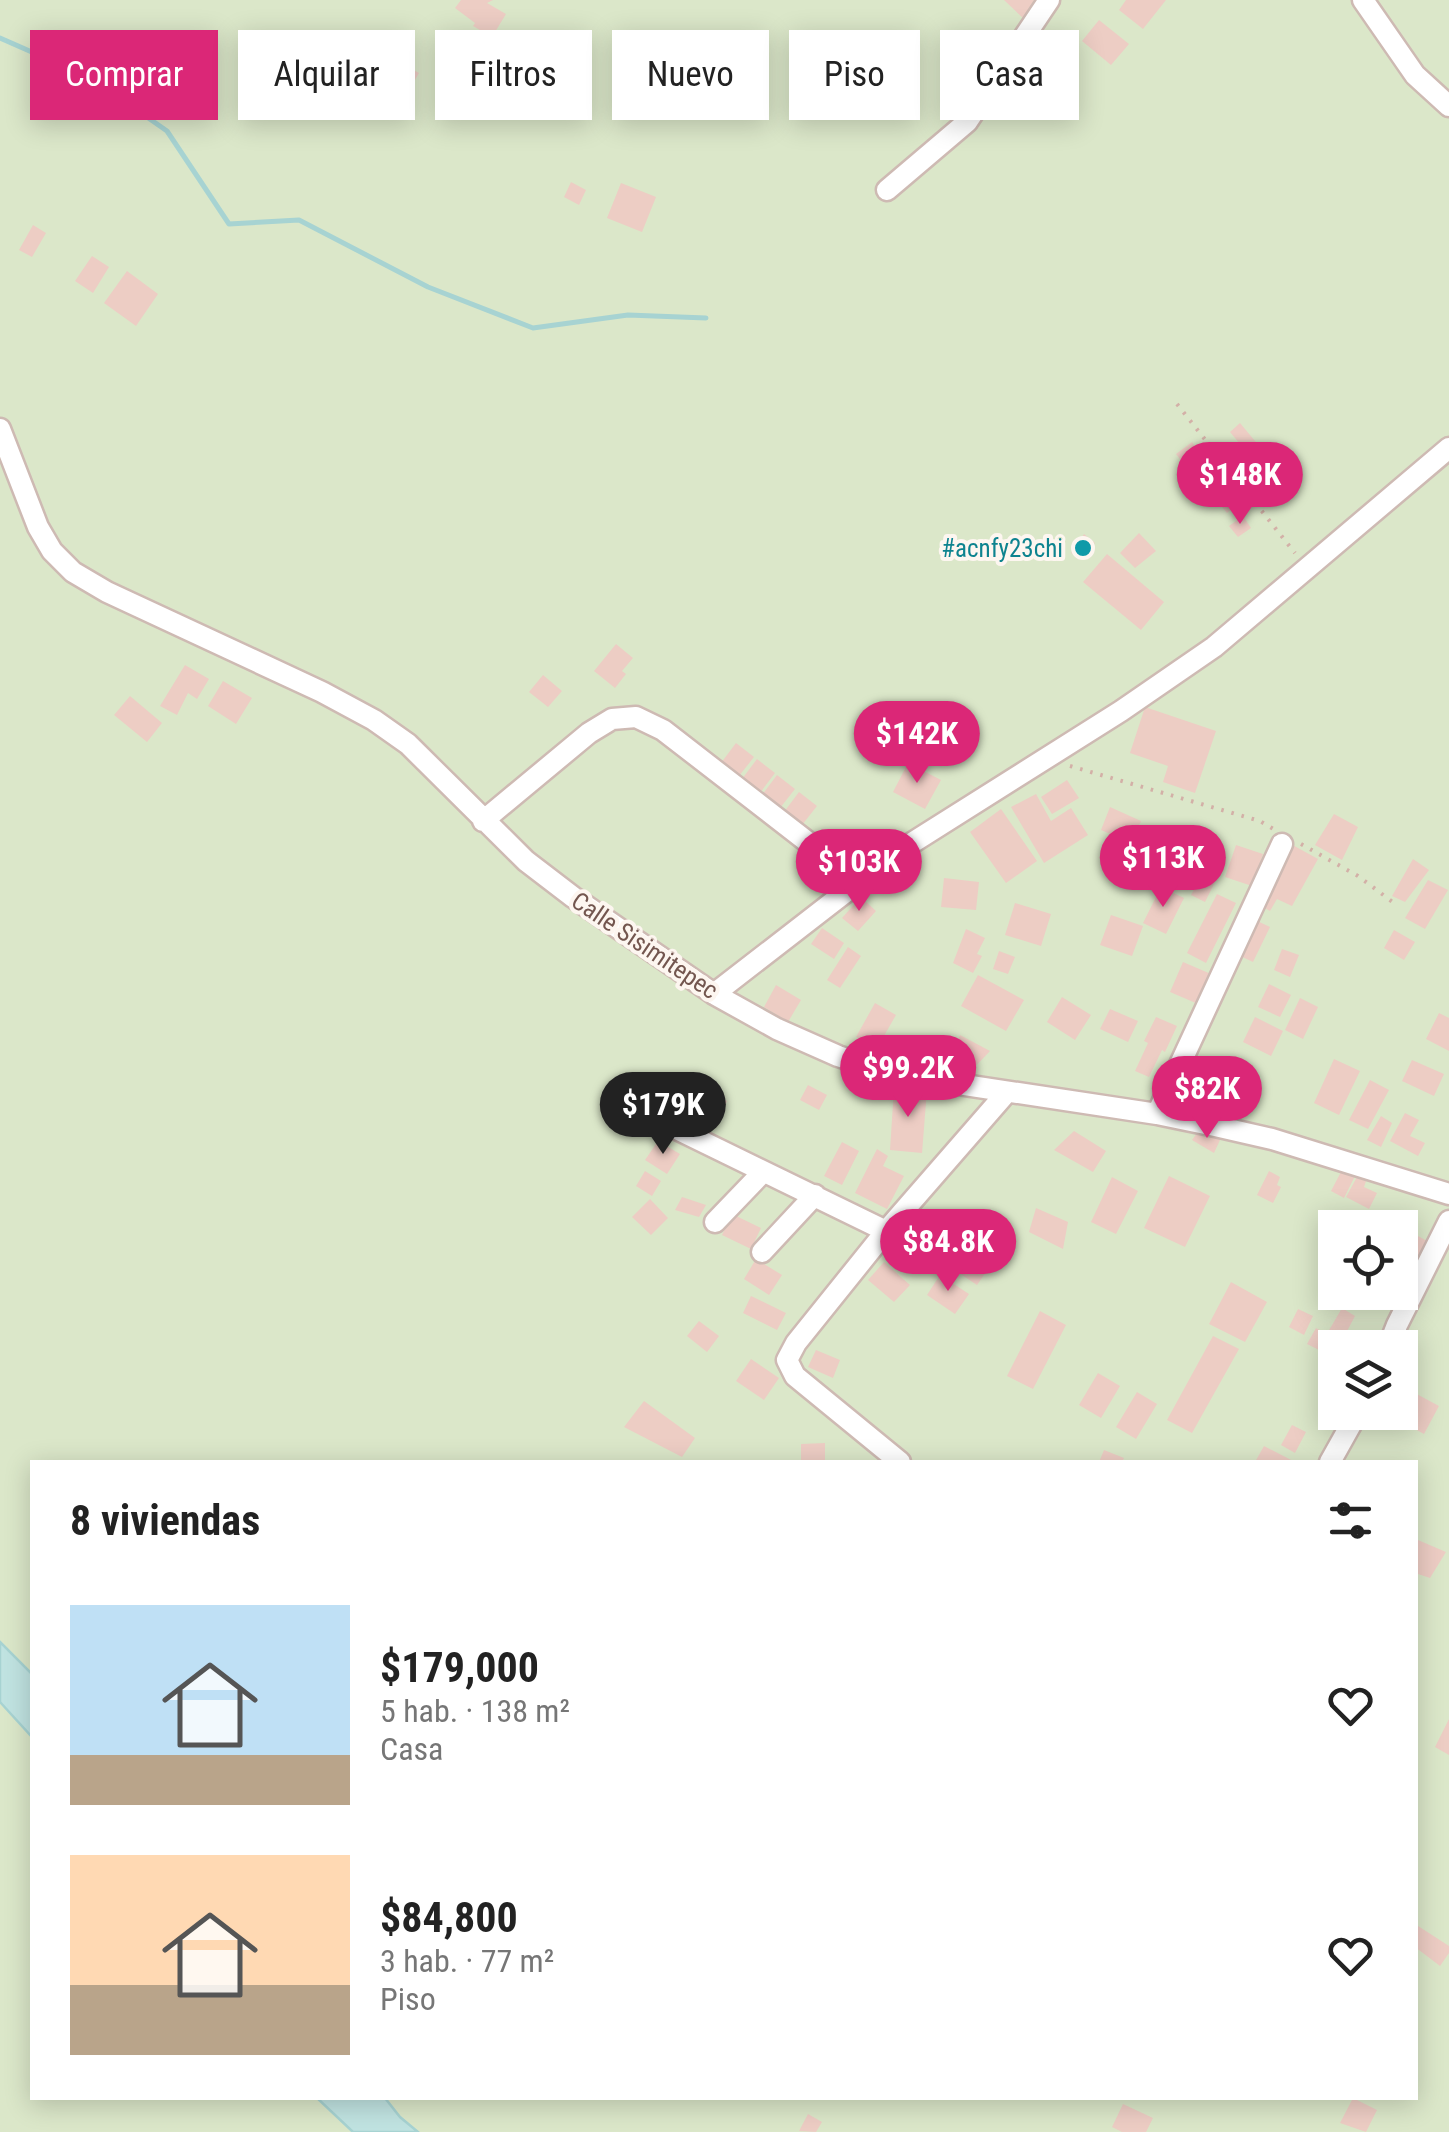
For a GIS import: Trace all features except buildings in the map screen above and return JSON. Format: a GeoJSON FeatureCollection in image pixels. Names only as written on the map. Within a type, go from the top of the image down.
{"type":"FeatureCollection","features":[{"type":"Feature","properties":{"kind":"street"},"geometry":{"type":"LineString","coordinates":[[887,190],[968,122],[1049,0]]}},
{"type":"Feature","properties":{"kind":"street"},"geometry":{"type":"LineString","coordinates":[[1363,0],[1415,75],[1449,106]]}},
{"type":"Feature","properties":{"kind":"street","name":"Calle Sisimitepec"},"geometry":{"type":"LineString","coordinates":[[0,429],[38,527],[52,550],[73,572],[374,720],[408,744],[526,861],[573,897],[714,994],[778,1029],[838,1056],[892,1074],[1157,1114],[1272,1139],[1449,1194]]}},
{"type":"Feature","properties":{"kind":"street"},"geometry":{"type":"LineString","coordinates":[[714,994],[896,854],[1214,647],[1449,448]]}},
{"type":"Feature","properties":{"kind":"street"},"geometry":{"type":"LineString","coordinates":[[483,821],[589,733],[612,719],[636,717],[663,730],[858,881]]}},
{"type":"Feature","properties":{"kind":"street"},"geometry":{"type":"LineString","coordinates":[[1157,1114],[1284,838]]}},
{"type":"Feature","properties":{"kind":"street"},"geometry":{"type":"LineString","coordinates":[[898,1460],[794,1376],[787,1360],[796,1343],[886,1231],[1007,1092]]}},
{"type":"Feature","properties":{"kind":"street"},"geometry":{"type":"LineString","coordinates":[[650,1116],[886,1231]]}},
{"type":"Feature","properties":{"kind":"street"},"geometry":{"type":"LineString","coordinates":[[715,1222],[763,1172]]}},
{"type":"Feature","properties":{"kind":"street"},"geometry":{"type":"LineString","coordinates":[[762,1252],[815,1196]]}},
{"type":"Feature","properties":{"kind":"street"},"geometry":{"type":"LineString","coordinates":[[1395,1330],[1449,1221]]}},
{"type":"Feature","properties":{"kind":"street"},"geometry":{"type":"LineString","coordinates":[[1331,1460],[1348,1430]]}},
{"type":"Feature","properties":{"kind":"path"},"geometry":{"type":"LineString","coordinates":[[1176,404],[1308,568]]}},
{"type":"Feature","properties":{"kind":"path"},"geometry":{"type":"LineString","coordinates":[[1046,759],[1260,822],[1358,876],[1398,906]]}},
{"type":"Feature","properties":{"kind":"green space"},"geometry":{"type":"Polygon","coordinates":[[[0,0],[1449,0],[1449,2132],[0,2132],[0,0]]]}},
{"type":"Feature","properties":{"kind":"water"},"geometry":{"type":"Polygon","coordinates":[[[0,1642],[30,1672],[30,1735],[0,1702],[0,1642]]]}},
{"type":"Feature","properties":{"kind":"water"},"geometry":{"type":"Polygon","coordinates":[[[319,2100],[387,2100],[418,2132],[353,2132],[319,2100]]]}},
{"type":"Feature","properties":{"kind":"waterway"},"geometry":{"type":"LineString","coordinates":[[0,38],[91,78],[167,131],[229,224],[299,220],[428,287],[533,328],[628,315],[706,318]]}},
{"type":"Feature","properties":{"kind":"place","name":"#acnfy23chi"},"geometry":{"type":"Point","coordinates":[1083,548]}}]}
